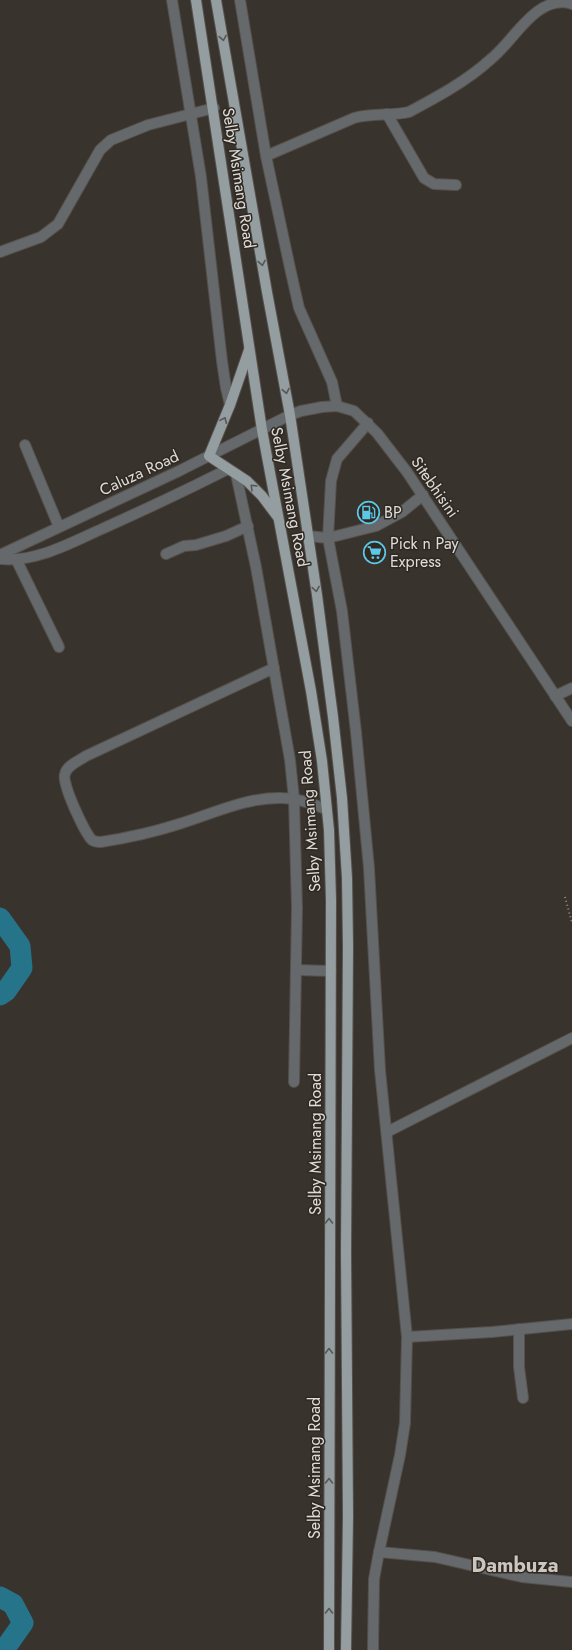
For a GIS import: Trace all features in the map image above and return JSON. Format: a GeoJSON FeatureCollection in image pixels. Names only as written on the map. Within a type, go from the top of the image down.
{"type":"FeatureCollection","features":[{"type":"Feature","properties":{"kind":"main road","name":"Selby Msimang Road"},"geometry":{"type":"LineString","coordinates":[[196,0],[214,108],[262,430],[311,691],[322,761],[326,809],[331,900],[329,1650]]}},
{"type":"Feature","properties":{"kind":"main road","name":"Selby Msimang Road"},"geometry":{"type":"LineString","coordinates":[[216,0],[290,415],[333,717],[342,798],[347,878],[346,1252],[348,1523],[346,1650]]}},
{"type":"Feature","properties":{"kind":"main road"},"geometry":{"type":"LineString","coordinates":[[250,349],[230,405],[209,456],[247,481],[262,496],[278,517]]}},
{"type":"Feature","properties":{"kind":"street"},"geometry":{"type":"LineString","coordinates":[[172,0],[201,177],[222,361],[230,405]]}},
{"type":"Feature","properties":{"kind":"street"},"geometry":{"type":"LineString","coordinates":[[240,0],[266,156],[299,308],[329,371],[337,406]]}},
{"type":"Feature","properties":{"kind":"street"},"geometry":{"type":"LineString","coordinates":[[266,156],[354,118],[374,114],[409,112],[476,71],[491,59],[538,11],[557,1],[572,4]]}},
{"type":"Feature","properties":{"kind":"street"},"geometry":{"type":"LineString","coordinates":[[0,252],[41,237],[58,224],[100,150],[111,140],[148,125],[214,108]]}},
{"type":"Feature","properties":{"kind":"street"},"geometry":{"type":"LineString","coordinates":[[387,114],[424,178],[434,184],[456,185]]}},
{"type":"Feature","properties":{"kind":"street","name":"Sitebhisini"},"geometry":{"type":"LineString","coordinates":[[290,415],[301,411],[337,406],[354,411],[368,423],[407,472],[423,495],[572,721]]}},
{"type":"Feature","properties":{"kind":"street","name":"Caluza Road"},"geometry":{"type":"LineString","coordinates":[[0,555],[209,456],[290,415]]}},
{"type":"Feature","properties":{"kind":"street"},"geometry":{"type":"LineString","coordinates":[[368,423],[337,459],[331,481],[328,538],[342,611],[356,732],[369,868],[380,1070],[406,1337],[405,1423],[400,1455],[374,1579],[373,1650]]}},
{"type":"Feature","properties":{"kind":"street"},"geometry":{"type":"LineString","coordinates":[[25,445],[59,527]]}},
{"type":"Feature","properties":{"kind":"street"},"geometry":{"type":"LineString","coordinates":[[0,559],[26,559],[51,551],[232,472],[248,526],[290,760],[294,799],[297,908],[294,1082]]}},
{"type":"Feature","properties":{"kind":"street"},"geometry":{"type":"LineString","coordinates":[[308,536],[328,538],[376,526],[402,512],[423,495]]}},
{"type":"Feature","properties":{"kind":"street"},"geometry":{"type":"LineString","coordinates":[[166,554],[184,546],[196,545],[226,536],[248,526]]}},
{"type":"Feature","properties":{"kind":"street"},"geometry":{"type":"LineString","coordinates":[[16,560],[34,593],[59,647]]}},
{"type":"Feature","properties":{"kind":"street"},"geometry":{"type":"LineString","coordinates":[[274,668],[86,756],[72,765],[65,772],[64,782],[85,830],[94,841],[101,842],[178,824],[234,805],[263,800],[281,798],[294,799],[326,809]]}},
{"type":"Feature","properties":{"kind":"street"},"geometry":{"type":"LineString","coordinates":[[556,696],[572,688]]}},
{"type":"Feature","properties":{"kind":"street"},"geometry":{"type":"LineString","coordinates":[[297,970],[331,971]]}},
{"type":"Feature","properties":{"kind":"street"},"geometry":{"type":"LineString","coordinates":[[387,1132],[572,1038]]}},
{"type":"Feature","properties":{"kind":"street"},"geometry":{"type":"LineString","coordinates":[[406,1337],[572,1324]]}},
{"type":"Feature","properties":{"kind":"street"},"geometry":{"type":"LineString","coordinates":[[519,1329],[519,1367],[523,1398]]}},
{"type":"Feature","properties":{"kind":"street"},"geometry":{"type":"LineString","coordinates":[[379,1552],[435,1556],[522,1577],[572,1582]]}},
{"type":"Feature","properties":{"kind":"path"},"geometry":{"type":"LineString","coordinates":[[565,897],[572,923]]}},
{"type":"Feature","properties":{"kind":"waterway"},"geometry":{"type":"LineString","coordinates":[[0,918],[20,946],[22,968],[6,991],[0,995]]}},
{"type":"Feature","properties":{"kind":"waterway"},"geometry":{"type":"LineString","coordinates":[[0,1597],[13,1604],[23,1623],[4,1650]]}},
{"type":"Feature","properties":{"kind":"place","name":"BP"},"geometry":{"type":"Point","coordinates":[369,512]}},
{"type":"Feature","properties":{"kind":"place","name":"Pick n Pay Express"},"geometry":{"type":"Point","coordinates":[374,552]}},
{"type":"Feature","properties":{"kind":"district","name":"Dambuza"},"geometry":{"type":"Point","coordinates":[515,1565]}}]}
